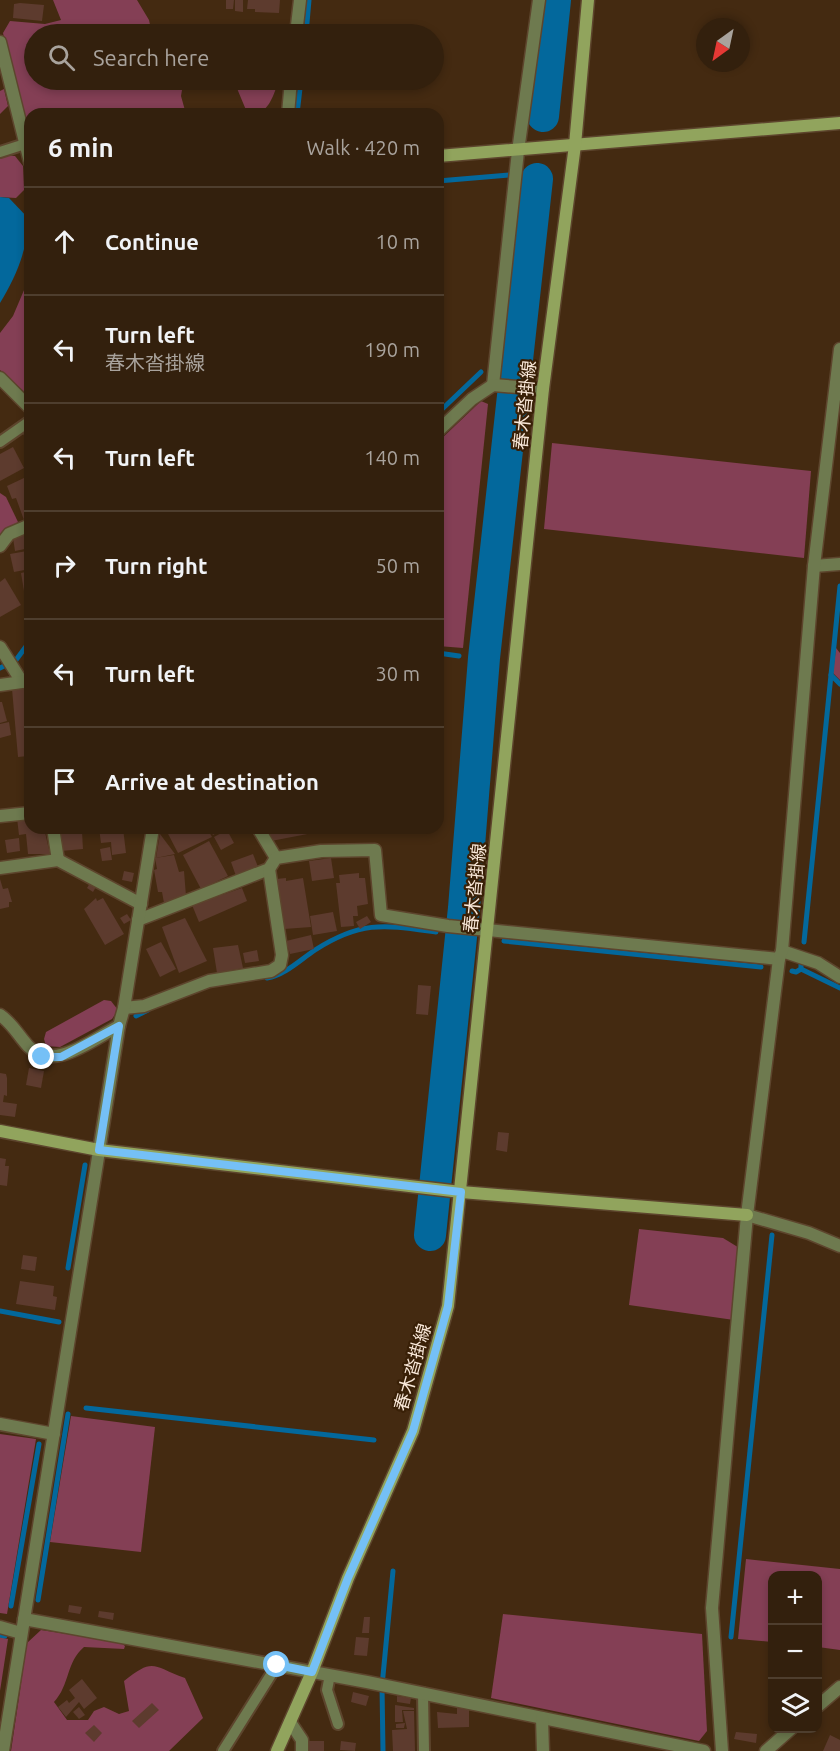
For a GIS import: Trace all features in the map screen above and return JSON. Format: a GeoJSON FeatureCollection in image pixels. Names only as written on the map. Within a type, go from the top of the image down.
{"type":"FeatureCollection","features":[{"type":"Feature","properties":{"kind":"main road","name":"春木沓掛線"},"geometry":{"type":"LineString","coordinates":[[277,1751],[312,1672],[348,1578],[413,1431],[448,1306],[543,389],[575,145],[588,0]]}},
{"type":"Feature","properties":{"kind":"main road"},"geometry":{"type":"LineString","coordinates":[[444,156],[840,123]]}},
{"type":"Feature","properties":{"kind":"main road"},"geometry":{"type":"LineString","coordinates":[[0,1131],[99,1150],[461,1192],[747,1215]]}},
{"type":"Feature","properties":{"kind":"street"},"geometry":{"type":"LineString","coordinates":[[297,24],[300,0]]}},
{"type":"Feature","properties":{"kind":"street"},"geometry":{"type":"LineString","coordinates":[[493,385],[518,151],[539,0]]}},
{"type":"Feature","properties":{"kind":"street"},"geometry":{"type":"LineString","coordinates":[[0,42],[24,140]]}},
{"type":"Feature","properties":{"kind":"street"},"geometry":{"type":"LineString","coordinates":[[289,108],[290,90]]}},
{"type":"Feature","properties":{"kind":"street"},"geometry":{"type":"LineString","coordinates":[[722,1751],[712,1608],[747,1215],[780,955],[814,567],[840,349]]}},
{"type":"Feature","properties":{"kind":"street"},"geometry":{"type":"LineString","coordinates":[[0,378],[24,402]]}},
{"type":"Feature","properties":{"kind":"street"},"geometry":{"type":"LineString","coordinates":[[444,425],[472,399],[493,385],[543,389]]}},
{"type":"Feature","properties":{"kind":"street"},"geometry":{"type":"LineString","coordinates":[[0,546],[9,534],[24,528]]}},
{"type":"Feature","properties":{"kind":"street"},"geometry":{"type":"LineString","coordinates":[[814,567],[840,564]]}},
{"type":"Feature","properties":{"kind":"street"},"geometry":{"type":"LineString","coordinates":[[0,647],[24,678]]}},
{"type":"Feature","properties":{"kind":"street"},"geometry":{"type":"LineString","coordinates":[[0,685],[24,681]]}},
{"type":"Feature","properties":{"kind":"street"},"geometry":{"type":"LineString","coordinates":[[0,816],[24,814]]}},
{"type":"Feature","properties":{"kind":"street"},"geometry":{"type":"LineString","coordinates":[[54,834],[58,860]]}},
{"type":"Feature","properties":{"kind":"street"},"geometry":{"type":"LineString","coordinates":[[3,1751],[119,1026],[124,1008],[152,834]]}},
{"type":"Feature","properties":{"kind":"street"},"geometry":{"type":"LineString","coordinates":[[262,834],[276,858]]}},
{"type":"Feature","properties":{"kind":"street"},"geometry":{"type":"LineString","coordinates":[[138,920],[269,869],[276,858],[321,851],[375,850],[381,915],[487,930],[780,955],[818,963],[840,976]]}},
{"type":"Feature","properties":{"kind":"street"},"geometry":{"type":"LineString","coordinates":[[0,868],[58,860],[141,904]]}},
{"type":"Feature","properties":{"kind":"street"},"geometry":{"type":"LineString","coordinates":[[124,1008],[144,1006],[209,981],[271,971],[280,964],[282,955],[269,869]]}},
{"type":"Feature","properties":{"kind":"street"},"geometry":{"type":"LineString","coordinates":[[0,1015],[8,1020],[29,1047],[42,1057],[61,1057],[119,1026]]}},
{"type":"Feature","properties":{"kind":"street"},"geometry":{"type":"LineString","coordinates":[[747,1215],[809,1233],[840,1246]]}},
{"type":"Feature","properties":{"kind":"street"},"geometry":{"type":"LineString","coordinates":[[0,1424],[54,1434]]}},
{"type":"Feature","properties":{"kind":"street"},"geometry":{"type":"LineString","coordinates":[[24,1619],[368,1682],[704,1751]]}},
{"type":"Feature","properties":{"kind":"street"},"geometry":{"type":"LineString","coordinates":[[0,1627],[21,1633]]}},
{"type":"Feature","properties":{"kind":"street"},"geometry":{"type":"LineString","coordinates":[[822,1703],[840,1687]]}},
{"type":"Feature","properties":{"kind":"street"},"geometry":{"type":"LineString","coordinates":[[542,1718],[543,1751]]}},
{"type":"Feature","properties":{"kind":"street"},"geometry":{"type":"LineString","coordinates":[[290,1722],[302,1740],[302,1751]]}},
{"type":"Feature","properties":{"kind":"street"},"geometry":{"type":"LineString","coordinates":[[766,1751],[786,1733]]}},
{"type":"Feature","properties":{"kind":"lane"},"geometry":{"type":"LineString","coordinates":[[0,152],[24,144]]}},
{"type":"Feature","properties":{"kind":"lane"},"geometry":{"type":"LineString","coordinates":[[0,442],[24,426]]}},
{"type":"Feature","properties":{"kind":"lane"},"geometry":{"type":"LineString","coordinates":[[223,1751],[277,1665]]}},
{"type":"Feature","properties":{"kind":"lane"},"geometry":{"type":"LineString","coordinates":[[330,1675],[327,1690],[338,1724]]}},
{"type":"Feature","properties":{"kind":"lane"},"geometry":{"type":"LineString","coordinates":[[423,1693],[424,1751]]}},
{"type":"Feature","properties":{"kind":"shaded area"},"geometry":{"type":"Polygon","coordinates":[[[53,0],[137,0],[150,24],[45,24],[61,20],[53,0]]]}},
{"type":"Feature","properties":{"kind":"shaded area"},"geometry":{"type":"Polygon","coordinates":[[[10,21],[45,24],[24,24],[24,90],[182,90],[184,108],[24,108],[24,121],[3,33],[10,21]]]}},
{"type":"Feature","properties":{"kind":"shaded area"},"geometry":{"type":"Polygon","coordinates":[[[4,89],[8,106],[0,114],[0,91],[4,89]]]}},
{"type":"Feature","properties":{"kind":"shaded area"},"geometry":{"type":"Polygon","coordinates":[[[238,90],[275,90],[266,108],[245,108],[238,90]]]}},
{"type":"Feature","properties":{"kind":"shaded area"},"geometry":{"type":"Polygon","coordinates":[[[0,156],[15,156],[23,166],[24,190],[16,198],[0,197],[0,156]]]}},
{"type":"Feature","properties":{"kind":"shaded area"},"geometry":{"type":"Polygon","coordinates":[[[24,290],[24,392],[0,370],[0,333],[13,316],[24,290]]]}},
{"type":"Feature","properties":{"kind":"shaded area"},"geometry":{"type":"Polygon","coordinates":[[[481,401],[488,404],[463,648],[444,646],[444,436],[481,401]]]}},
{"type":"Feature","properties":{"kind":"shaded area"},"geometry":{"type":"Polygon","coordinates":[[[552,443],[811,471],[804,558],[544,529],[552,443]]]}},
{"type":"Feature","properties":{"kind":"shaded area"},"geometry":{"type":"Polygon","coordinates":[[[0,493],[6,497],[18,522],[0,538],[0,493]]]}},
{"type":"Feature","properties":{"kind":"shaded area"},"geometry":{"type":"Polygon","coordinates":[[[836,648],[840,653],[840,680],[833,673],[836,648]]]}},
{"type":"Feature","properties":{"kind":"shaded area"},"geometry":{"type":"Polygon","coordinates":[[[104,1000],[111,1001],[118,1010],[112,1019],[60,1047],[46,1046],[44,1039],[46,1032],[104,1000]]]}},
{"type":"Feature","properties":{"kind":"shaded area"},"geometry":{"type":"Polygon","coordinates":[[[639,1229],[723,1238],[741,1249],[734,1320],[629,1305],[639,1229]]]}},
{"type":"Feature","properties":{"kind":"shaded area"},"geometry":{"type":"Polygon","coordinates":[[[71,1416],[155,1427],[141,1552],[50,1542],[71,1416]]]}},
{"type":"Feature","properties":{"kind":"shaded area"},"geometry":{"type":"Polygon","coordinates":[[[0,1434],[36,1439],[7,1614],[0,1613],[0,1434]]]}},
{"type":"Feature","properties":{"kind":"shaded area"},"geometry":{"type":"Polygon","coordinates":[[[746,1559],[840,1569],[840,1650],[822,1648],[822,1571],[768,1571],[768,1642],[738,1639],[746,1559]]]}},
{"type":"Feature","properties":{"kind":"shaded area"},"geometry":{"type":"Polygon","coordinates":[[[503,1614],[702,1634],[707,1731],[699,1741],[491,1698],[503,1614]]]}},
{"type":"Feature","properties":{"kind":"shaded area"},"geometry":{"type":"Polygon","coordinates":[[[41,1630],[120,1642],[125,1646],[124,1649],[84,1647],[78,1653],[63,1688],[54,1702],[67,1720],[88,1720],[94,1711],[104,1707],[119,1714],[129,1711],[124,1681],[148,1666],[159,1667],[185,1678],[203,1718],[169,1751],[11,1751],[27,1643],[41,1630]]]}},
{"type":"Feature","properties":{"kind":"shaded area"},"geometry":{"type":"Polygon","coordinates":[[[0,1637],[8,1639],[0,1691],[0,1637]]]}},
{"type":"Feature","properties":{"kind":"water"},"geometry":{"type":"Polygon","coordinates":[[[0,197],[9,198],[24,214],[24,249],[20,263],[0,303],[0,197]]]}},
{"type":"Feature","properties":{"kind":"building"},"geometry":{"type":"Polygon","coordinates":[[[226,0],[234,0],[233,9],[226,9],[226,0]]]}},
{"type":"Feature","properties":{"kind":"building"},"geometry":{"type":"Polygon","coordinates":[[[235,0],[243,0],[243,12],[235,11],[235,0]]]}},
{"type":"Feature","properties":{"kind":"building"},"geometry":{"type":"Polygon","coordinates":[[[248,0],[280,0],[279,13],[255,12],[255,9],[247,9],[248,0]]]}},
{"type":"Feature","properties":{"kind":"building"},"geometry":{"type":"Polygon","coordinates":[[[14,4],[44,5],[42,21],[13,18],[14,4]]]}},
{"type":"Feature","properties":{"kind":"building"},"geometry":{"type":"Polygon","coordinates":[[[13,447],[24,468],[0,481],[0,454],[13,447]]]}},
{"type":"Feature","properties":{"kind":"building"},"geometry":{"type":"Polygon","coordinates":[[[24,478],[24,520],[16,498],[12,499],[7,486],[24,478]]]}},
{"type":"Feature","properties":{"kind":"building"},"geometry":{"type":"Polygon","coordinates":[[[24,534],[24,549],[15,551],[13,538],[24,534]]]}},
{"type":"Feature","properties":{"kind":"building"},"geometry":{"type":"Polygon","coordinates":[[[24,552],[24,570],[14,572],[10,554],[24,552]]]}},
{"type":"Feature","properties":{"kind":"building"},"geometry":{"type":"Polygon","coordinates":[[[24,572],[24,591],[21,573],[24,572]]]}},
{"type":"Feature","properties":{"kind":"building"},"geometry":{"type":"Polygon","coordinates":[[[5,578],[21,605],[0,617],[0,582],[5,578]]]}},
{"type":"Feature","properties":{"kind":"building"},"geometry":{"type":"Polygon","coordinates":[[[24,688],[24,756],[18,757],[12,689],[24,688]]]}},
{"type":"Feature","properties":{"kind":"building"},"geometry":{"type":"Polygon","coordinates":[[[0,702],[2,702],[7,721],[0,723],[0,702]]]}},
{"type":"Feature","properties":{"kind":"building"},"geometry":{"type":"Polygon","coordinates":[[[9,722],[11,735],[0,738],[0,724],[9,722]]]}},
{"type":"Feature","properties":{"kind":"building"},"geometry":{"type":"Polygon","coordinates":[[[24,817],[24,834],[26,834],[19,835],[17,818],[24,817]]]}},
{"type":"Feature","properties":{"kind":"building"},"geometry":{"type":"Polygon","coordinates":[[[26,834],[45,834],[50,854],[28,854],[26,834]]]}},
{"type":"Feature","properties":{"kind":"building"},"geometry":{"type":"Polygon","coordinates":[[[60,834],[82,834],[83,849],[61,851],[60,834]]]}},
{"type":"Feature","properties":{"kind":"building"},"geometry":{"type":"Polygon","coordinates":[[[100,834],[124,834],[126,853],[112,855],[111,842],[101,843],[100,834]]]}},
{"type":"Feature","properties":{"kind":"building"},"geometry":{"type":"Polygon","coordinates":[[[160,834],[175,854],[156,858],[160,834]]]}},
{"type":"Feature","properties":{"kind":"building"},"geometry":{"type":"Polygon","coordinates":[[[168,834],[210,834],[212,837],[178,853],[168,834]]]}},
{"type":"Feature","properties":{"kind":"building"},"geometry":{"type":"Polygon","coordinates":[[[220,834],[229,834],[234,843],[221,850],[214,837],[220,834]]]}},
{"type":"Feature","properties":{"kind":"building"},"geometry":{"type":"Polygon","coordinates":[[[269,834],[308,834],[271,841],[269,834]]]}},
{"type":"Feature","properties":{"kind":"building"},"geometry":{"type":"Polygon","coordinates":[[[19,838],[20,851],[7,853],[5,840],[19,838]]]}},
{"type":"Feature","properties":{"kind":"building"},"geometry":{"type":"Polygon","coordinates":[[[209,841],[228,876],[201,889],[183,855],[209,841]]]}},
{"type":"Feature","properties":{"kind":"building"},"geometry":{"type":"Polygon","coordinates":[[[110,847],[112,860],[102,861],[100,849],[110,847]]]}},
{"type":"Feature","properties":{"kind":"building"},"geometry":{"type":"Polygon","coordinates":[[[253,854],[258,867],[236,876],[231,862],[253,854]]]}},
{"type":"Feature","properties":{"kind":"building"},"geometry":{"type":"Polygon","coordinates":[[[174,855],[179,872],[184,871],[186,896],[164,903],[162,892],[158,892],[154,870],[157,869],[155,858],[174,855]]]}},
{"type":"Feature","properties":{"kind":"building"},"geometry":{"type":"Polygon","coordinates":[[[331,858],[334,878],[312,881],[309,861],[331,858]]]}},
{"type":"Feature","properties":{"kind":"building"},"geometry":{"type":"Polygon","coordinates":[[[124,871],[134,873],[132,882],[122,880],[124,871]]]}},
{"type":"Feature","properties":{"kind":"building"},"geometry":{"type":"Polygon","coordinates":[[[359,873],[359,878],[365,878],[368,904],[357,906],[358,916],[353,916],[354,926],[341,927],[336,883],[340,883],[339,875],[359,873]]]}},
{"type":"Feature","properties":{"kind":"building"},"geometry":{"type":"Polygon","coordinates":[[[286,878],[286,881],[303,878],[311,927],[284,929],[276,879],[286,878]]]}},
{"type":"Feature","properties":{"kind":"building"},"geometry":{"type":"Polygon","coordinates":[[[0,879],[3,889],[8,888],[12,902],[9,902],[9,907],[0,909],[0,879]]]}},
{"type":"Feature","properties":{"kind":"building"},"geometry":{"type":"Polygon","coordinates":[[[90,883],[96,887],[93,892],[87,888],[90,883]]]}},
{"type":"Feature","properties":{"kind":"building"},"geometry":{"type":"Polygon","coordinates":[[[242,888],[247,901],[199,922],[192,905],[242,888]]]}},
{"type":"Feature","properties":{"kind":"building"},"geometry":{"type":"Polygon","coordinates":[[[96,898],[97,901],[103,898],[124,934],[105,945],[84,909],[96,898]]]}},
{"type":"Feature","properties":{"kind":"building"},"geometry":{"type":"Polygon","coordinates":[[[333,912],[337,931],[313,935],[310,916],[333,912]]]}},
{"type":"Feature","properties":{"kind":"building"},"geometry":{"type":"Polygon","coordinates":[[[127,914],[131,920],[124,924],[120,918],[127,914]]]}},
{"type":"Feature","properties":{"kind":"building"},"geometry":{"type":"Polygon","coordinates":[[[367,916],[371,922],[360,929],[356,922],[367,916]]]}},
{"type":"Feature","properties":{"kind":"building"},"geometry":{"type":"Polygon","coordinates":[[[185,918],[207,961],[179,973],[162,927],[185,918]]]}},
{"type":"Feature","properties":{"kind":"building"},"geometry":{"type":"Polygon","coordinates":[[[311,935],[314,949],[290,954],[286,941],[311,935]]]}},
{"type":"Feature","properties":{"kind":"building"},"geometry":{"type":"Polygon","coordinates":[[[161,942],[176,969],[160,977],[146,949],[161,942]]]}},
{"type":"Feature","properties":{"kind":"building"},"geometry":{"type":"Polygon","coordinates":[[[238,945],[243,968],[217,973],[213,948],[238,945]]]}},
{"type":"Feature","properties":{"kind":"building"},"geometry":{"type":"Polygon","coordinates":[[[257,950],[259,961],[245,963],[243,953],[257,950]]]}},
{"type":"Feature","properties":{"kind":"building"},"geometry":{"type":"Polygon","coordinates":[[[418,985],[431,986],[428,1015],[416,1014],[418,985]]]}},
{"type":"Feature","properties":{"kind":"building"},"geometry":{"type":"Polygon","coordinates":[[[29,1068],[44,1071],[41,1088],[26,1085],[29,1068]]]}},
{"type":"Feature","properties":{"kind":"building"},"geometry":{"type":"Polygon","coordinates":[[[0,1073],[6,1074],[7,1078],[7,1096],[4,1095],[3,1102],[17,1104],[15,1117],[0,1115],[0,1073]]]}},
{"type":"Feature","properties":{"kind":"building"},"geometry":{"type":"Polygon","coordinates":[[[498,1132],[509,1133],[507,1152],[496,1150],[498,1132]]]}},
{"type":"Feature","properties":{"kind":"building"},"geometry":{"type":"Polygon","coordinates":[[[0,1158],[6,1159],[5,1166],[9,1166],[7,1186],[0,1185],[0,1158]]]}},
{"type":"Feature","properties":{"kind":"building"},"geometry":{"type":"Polygon","coordinates":[[[23,1255],[37,1257],[35,1271],[21,1269],[23,1255]]]}},
{"type":"Feature","properties":{"kind":"building"},"geometry":{"type":"Polygon","coordinates":[[[20,1281],[54,1286],[53,1296],[57,1297],[55,1310],[16,1304],[20,1281]]]}},
{"type":"Feature","properties":{"kind":"building"},"geometry":{"type":"Polygon","coordinates":[[[69,1605],[82,1607],[80,1614],[68,1612],[69,1605]]]}},
{"type":"Feature","properties":{"kind":"building"},"geometry":{"type":"Polygon","coordinates":[[[99,1611],[114,1613],[113,1620],[98,1617],[99,1611]]]}},
{"type":"Feature","properties":{"kind":"building"},"geometry":{"type":"Polygon","coordinates":[[[364,1617],[370,1617],[369,1633],[362,1633],[364,1617]]]}},
{"type":"Feature","properties":{"kind":"building"},"geometry":{"type":"Polygon","coordinates":[[[356,1637],[369,1638],[367,1656],[354,1655],[356,1637]]]}},
{"type":"Feature","properties":{"kind":"building"},"geometry":{"type":"Polygon","coordinates":[[[82,1679],[97,1698],[84,1709],[79,1702],[66,1717],[58,1707],[67,1700],[69,1703],[75,1698],[69,1690],[82,1679]]]}},
{"type":"Feature","properties":{"kind":"building"},"geometry":{"type":"Polygon","coordinates":[[[353,1692],[369,1696],[366,1706],[351,1702],[353,1692]]]}},
{"type":"Feature","properties":{"kind":"building"},"geometry":{"type":"Polygon","coordinates":[[[397,1696],[411,1698],[410,1704],[397,1702],[397,1696]]]}},
{"type":"Feature","properties":{"kind":"building"},"geometry":{"type":"Polygon","coordinates":[[[152,1703],[159,1710],[139,1728],[132,1721],[152,1703]]]}},
{"type":"Feature","properties":{"kind":"building"},"geometry":{"type":"Polygon","coordinates":[[[395,1705],[414,1708],[414,1710],[402,1710],[403,1722],[395,1722],[395,1705]]]}},
{"type":"Feature","properties":{"kind":"building"},"geometry":{"type":"Polygon","coordinates":[[[79,1707],[85,1715],[79,1719],[73,1712],[79,1707]]]}},
{"type":"Feature","properties":{"kind":"building"},"geometry":{"type":"Polygon","coordinates":[[[457,1708],[469,1709],[469,1727],[438,1728],[437,1712],[457,1714],[457,1708]]]}},
{"type":"Feature","properties":{"kind":"building"},"geometry":{"type":"Polygon","coordinates":[[[403,1711],[414,1711],[415,1751],[393,1751],[392,1730],[407,1729],[403,1711]]]}},
{"type":"Feature","properties":{"kind":"building"},"geometry":{"type":"Polygon","coordinates":[[[405,1723],[404,1728],[396,1728],[396,1724],[405,1723]]]}},
{"type":"Feature","properties":{"kind":"building"},"geometry":{"type":"Polygon","coordinates":[[[94,1725],[102,1733],[94,1742],[85,1733],[94,1725]]]}},
{"type":"Feature","properties":{"kind":"building"},"geometry":{"type":"Polygon","coordinates":[[[736,1732],[757,1734],[756,1743],[734,1739],[736,1732]]]}},
{"type":"Feature","properties":{"kind":"building"},"geometry":{"type":"Polygon","coordinates":[[[830,1735],[840,1740],[840,1751],[823,1751],[830,1735]]]}},
{"type":"Feature","properties":{"kind":"building"},"geometry":{"type":"Polygon","coordinates":[[[308,1741],[324,1741],[324,1751],[308,1751],[308,1741]]]}},
{"type":"Feature","properties":{"kind":"building"},"geometry":{"type":"Polygon","coordinates":[[[341,1741],[356,1743],[355,1751],[340,1750],[341,1741]]]}},
{"type":"Feature","properties":{"kind":"waterway"},"geometry":{"type":"LineString","coordinates":[[307,24],[309,0]]}},
{"type":"Feature","properties":{"kind":"waterway"},"geometry":{"type":"LineString","coordinates":[[543,116],[555,0]]}},
{"type":"Feature","properties":{"kind":"waterway"},"geometry":{"type":"LineString","coordinates":[[298,108],[300,90]]}},
{"type":"Feature","properties":{"kind":"waterway"},"geometry":{"type":"LineString","coordinates":[[444,180],[509,175]]}},
{"type":"Feature","properties":{"kind":"waterway"},"geometry":{"type":"LineString","coordinates":[[430,1235],[464,908],[484,658],[537,179]]}},
{"type":"Feature","properties":{"kind":"waterway"},"geometry":{"type":"LineString","coordinates":[[509,327],[522,307]]}},
{"type":"Feature","properties":{"kind":"waterway"},"geometry":{"type":"LineString","coordinates":[[444,407],[481,372]]}},
{"type":"Feature","properties":{"kind":"waterway"},"geometry":{"type":"LineString","coordinates":[[804,942],[840,586]]}},
{"type":"Feature","properties":{"kind":"waterway"},"geometry":{"type":"LineString","coordinates":[[16,660],[24,649]]}},
{"type":"Feature","properties":{"kind":"waterway"},"geometry":{"type":"LineString","coordinates":[[444,654],[459,656]]}},
{"type":"Feature","properties":{"kind":"waterway"},"geometry":{"type":"LineString","coordinates":[[0,668],[4,666]]}},
{"type":"Feature","properties":{"kind":"waterway"},"geometry":{"type":"LineString","coordinates":[[831,675],[840,684]]}},
{"type":"Feature","properties":{"kind":"waterway"},"geometry":{"type":"LineString","coordinates":[[267,978],[286,970],[332,940],[360,929],[388,927],[436,932]]}},
{"type":"Feature","properties":{"kind":"waterway"},"geometry":{"type":"LineString","coordinates":[[450,936],[473,938]]}},
{"type":"Feature","properties":{"kind":"waterway"},"geometry":{"type":"LineString","coordinates":[[504,941],[761,967]]}},
{"type":"Feature","properties":{"kind":"waterway"},"geometry":{"type":"LineString","coordinates":[[792,971],[796,972],[801,969],[801,961]]}},
{"type":"Feature","properties":{"kind":"waterway"},"geometry":{"type":"LineString","coordinates":[[801,969],[840,988]]}},
{"type":"Feature","properties":{"kind":"waterway"},"geometry":{"type":"LineString","coordinates":[[136,1016],[148,1010]]}},
{"type":"Feature","properties":{"kind":"waterway"},"geometry":{"type":"LineString","coordinates":[[68,1268],[85,1165]]}},
{"type":"Feature","properties":{"kind":"waterway"},"geometry":{"type":"LineString","coordinates":[[731,1637],[772,1235]]}},
{"type":"Feature","properties":{"kind":"waterway"},"geometry":{"type":"LineString","coordinates":[[0,1311],[59,1322]]}},
{"type":"Feature","properties":{"kind":"waterway"},"geometry":{"type":"LineString","coordinates":[[86,1408],[374,1440]]}},
{"type":"Feature","properties":{"kind":"waterway"},"geometry":{"type":"LineString","coordinates":[[38,1600],[68,1414]]}},
{"type":"Feature","properties":{"kind":"waterway"},"geometry":{"type":"LineString","coordinates":[[11,1606],[39,1444]]}},
{"type":"Feature","properties":{"kind":"waterway"},"geometry":{"type":"LineString","coordinates":[[383,1751],[382,1686],[393,1571]]}},
{"type":"Feature","properties":{"kind":"waterway"},"geometry":{"type":"LineString","coordinates":[[0,1635],[5,1636]]}},
{"type":"Feature","properties":{"kind":"route"},"geometry":{"type":"LineString","coordinates":[[42,1057],[61,1057],[119,1026],[99,1150],[461,1192],[448,1306],[413,1431],[348,1578],[312,1672],[277,1665]]}}]}
